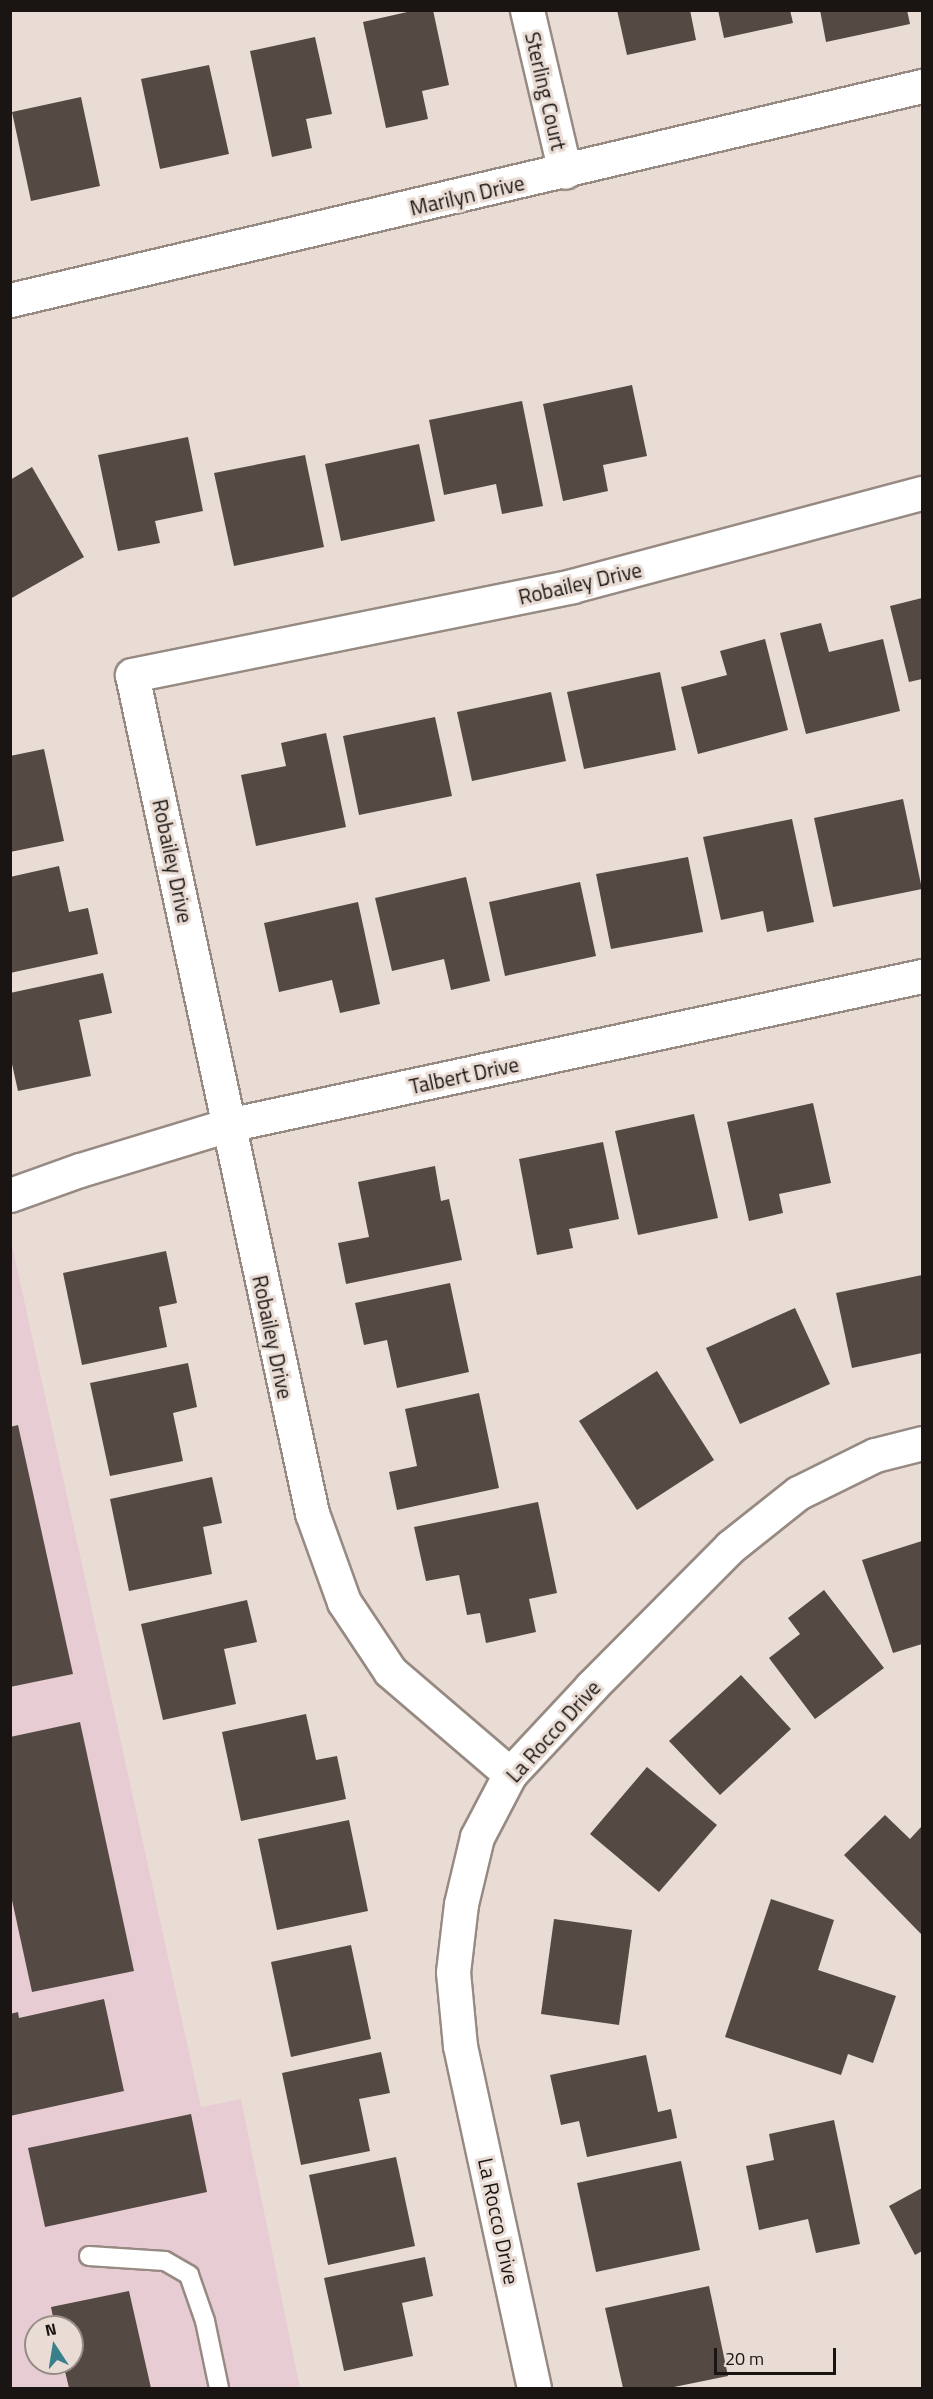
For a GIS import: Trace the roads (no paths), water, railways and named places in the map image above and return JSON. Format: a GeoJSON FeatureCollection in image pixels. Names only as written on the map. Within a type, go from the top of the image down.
{"type":"FeatureCollection","features":[{"type":"Feature","properties":{"kind":"street","name":"Sterling Court"},"geometry":{"type":"LineString","coordinates":[[527,10],[565,172]]}},
{"type":"Feature","properties":{"kind":"street","name":"Marilyn Drive"},"geometry":{"type":"LineString","coordinates":[[10,300],[922,87]]}},
{"type":"Feature","properties":{"kind":"street","name":"Robailey Drive"},"geometry":{"type":"LineString","coordinates":[[510,1774],[390,1671],[344,1602],[312,1513],[132,675],[572,586],[922,493]]}},
{"type":"Feature","properties":{"kind":"street","name":"Talbert Drive"},"geometry":{"type":"LineString","coordinates":[[10,1195],[80,1170],[228,1125],[922,976]]}},
{"type":"Feature","properties":{"kind":"street","name":"La Rocco Drive"},"geometry":{"type":"LineString","coordinates":[[534,2388],[460,2046],[453,1972],[460,1904],[477,1837],[510,1774],[591,1687],[738,1540],[798,1492],[875,1455],[922,1443]]}},
{"type":"Feature","properties":{"kind":"lane"},"geometry":{"type":"LineString","coordinates":[[89,2256],[165,2261],[189,2274],[205,2321],[219,2388]]}}]}
